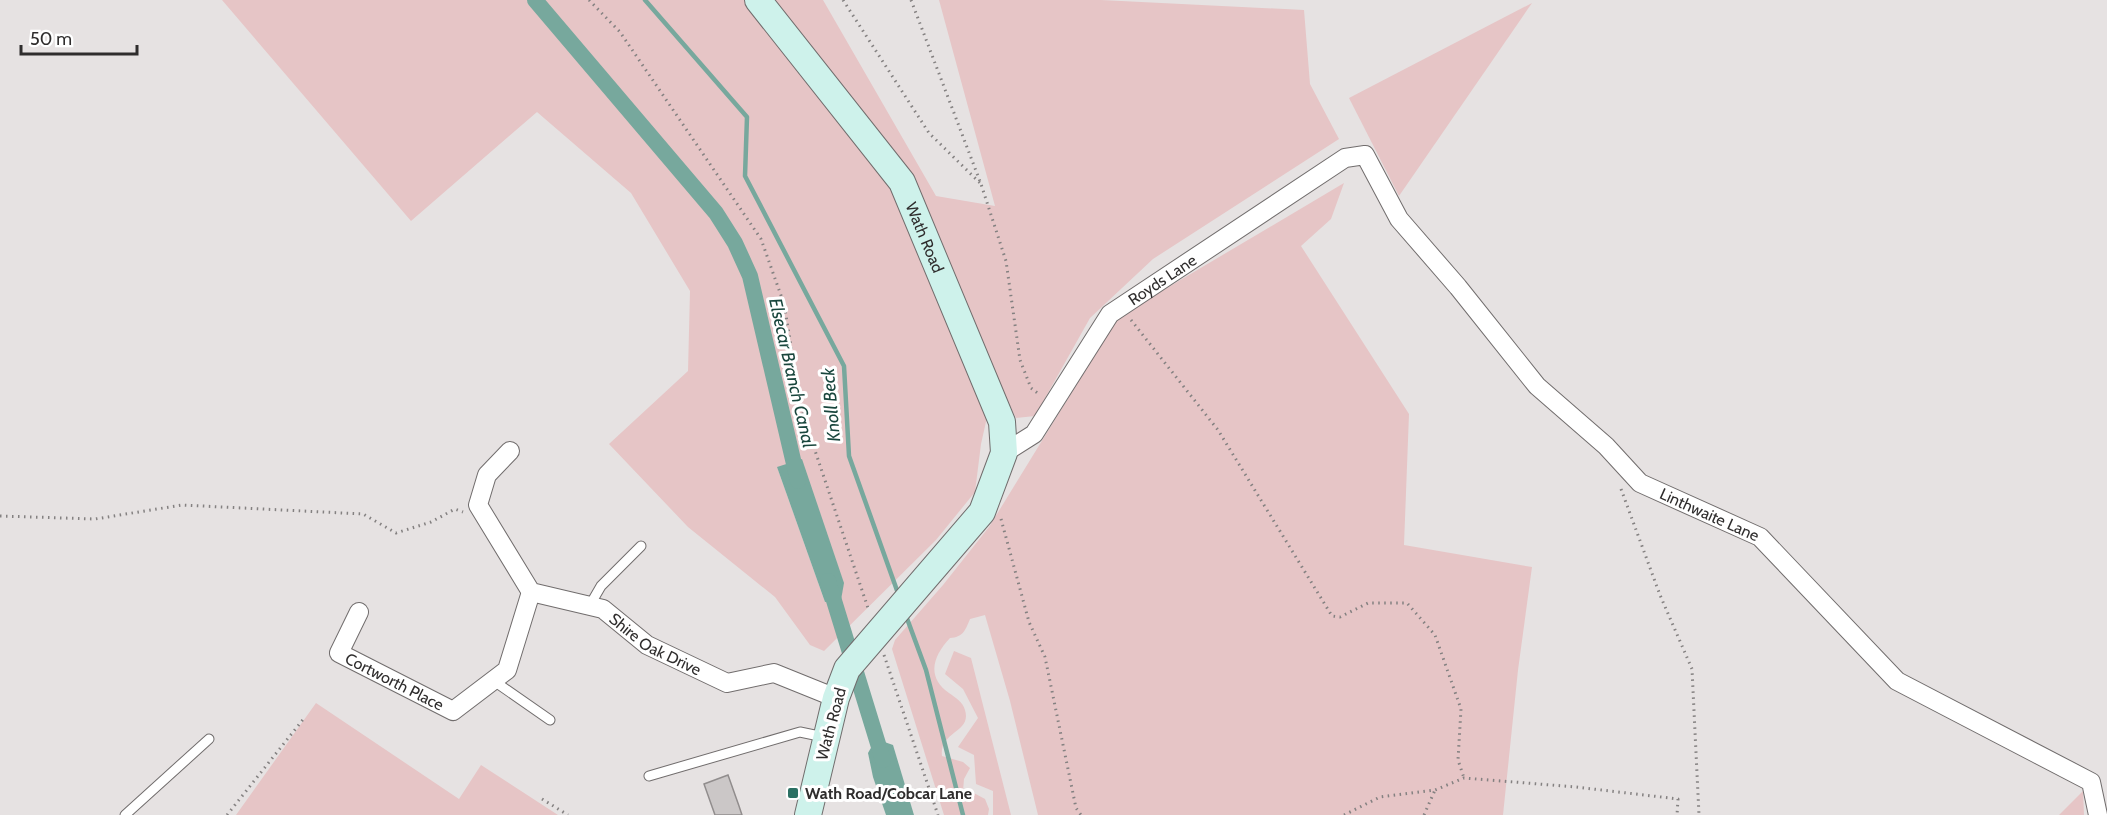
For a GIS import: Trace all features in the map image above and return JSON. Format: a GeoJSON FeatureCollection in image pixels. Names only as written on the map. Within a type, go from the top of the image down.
{"type":"FeatureCollection","features":[{"type":"Feature","properties":{"kind":"main road","name":"Wath Road"},"geometry":{"type":"LineString","coordinates":[[758,0],[902,182],[1002,422],[1004,453],[991,516]]}},
{"type":"Feature","properties":{"kind":"main road"},"geometry":{"type":"LineString","coordinates":[[878,632],[991,516]]}},
{"type":"Feature","properties":{"kind":"main road","name":"Wath Road"},"geometry":{"type":"LineString","coordinates":[[808,815],[836,698],[847,669],[878,632]]}},
{"type":"Feature","properties":{"kind":"street","name":"Royds Lane"},"geometry":{"type":"LineString","coordinates":[[1004,453],[1034,434],[1110,314],[1345,158],[1365,155]]}},
{"type":"Feature","properties":{"kind":"street","name":"Linthwaite Lane"},"geometry":{"type":"LineString","coordinates":[[1365,155],[1399,219],[1458,287],[1537,386],[1606,446],[1640,483],[1760,537],[1897,681],[2091,782],[2098,815]]}},
{"type":"Feature","properties":{"kind":"street"},"geometry":{"type":"LineString","coordinates":[[510,451],[488,475],[478,505],[531,592]]}},
{"type":"Feature","properties":{"kind":"street","name":"Shire Oak Drive"},"geometry":{"type":"LineString","coordinates":[[531,592],[603,609],[646,645],[726,683],[774,673],[836,698]]}},
{"type":"Feature","properties":{"kind":"street","name":"Cortworth Place"},"geometry":{"type":"LineString","coordinates":[[359,612],[339,653],[453,711],[507,670],[531,592]]}},
{"type":"Feature","properties":{"kind":"lane"},"geometry":{"type":"LineString","coordinates":[[590,605],[601,586],[641,546]]}},
{"type":"Feature","properties":{"kind":"lane"},"geometry":{"type":"LineString","coordinates":[[494,681],[550,720]]}},
{"type":"Feature","properties":{"kind":"lane"},"geometry":{"type":"LineString","coordinates":[[649,776],[800,732],[826,737]]}},
{"type":"Feature","properties":{"kind":"lane"},"geometry":{"type":"LineString","coordinates":[[125,815],[209,739]]}},
{"type":"Feature","properties":{"kind":"path"},"geometry":{"type":"LineString","coordinates":[[589,0],[620,32],[760,239],[784,304],[802,412],[938,815]]}},
{"type":"Feature","properties":{"kind":"path"},"geometry":{"type":"LineString","coordinates":[[843,0],[929,133],[981,184]]}},
{"type":"Feature","properties":{"kind":"path"},"geometry":{"type":"LineString","coordinates":[[911,0],[981,184],[1006,261],[1020,360],[1031,388],[1053,405]]}},
{"type":"Feature","properties":{"kind":"path"},"geometry":{"type":"LineString","coordinates":[[1123,305],[1125,313],[1218,430],[1332,616],[1340,617],[1368,603],[1407,603],[1435,635],[1461,709],[1458,760],[1464,778]]}},
{"type":"Feature","properties":{"kind":"path"},"geometry":{"type":"LineString","coordinates":[[1621,489],[1660,595],[1692,669],[1699,815]]}},
{"type":"Feature","properties":{"kind":"path"},"geometry":{"type":"LineString","coordinates":[[0,516],[95,519],[182,505],[363,514],[396,533],[431,522],[454,509],[467,513]]}},
{"type":"Feature","properties":{"kind":"path"},"geometry":{"type":"LineString","coordinates":[[991,516],[1029,622],[1045,657],[1076,808],[1081,815]]}},
{"type":"Feature","properties":{"kind":"path"},"geometry":{"type":"LineString","coordinates":[[227,815],[305,717]]}},
{"type":"Feature","properties":{"kind":"path"},"geometry":{"type":"LineString","coordinates":[[1344,815],[1380,797],[1435,790],[1464,778],[1576,787],[1678,799],[1677,815]]}},
{"type":"Feature","properties":{"kind":"path"},"geometry":{"type":"LineString","coordinates":[[1424,815],[1435,790]]}},
{"type":"Feature","properties":{"kind":"path"},"geometry":{"type":"LineString","coordinates":[[542,800],[568,815]]}},
{"type":"Feature","properties":{"kind":"shaded area"},"geometry":{"type":"Polygon","coordinates":[[[222,0],[823,0],[936,196],[995,206],[939,0],[1101,0],[1304,10],[1310,84],[1339,139],[1153,259],[1090,318],[1035,416],[1016,418],[996,377],[981,444],[975,492],[936,540],[824,651],[810,645],[775,597],[688,527],[609,444],[688,371],[690,291],[631,193],[537,112],[411,221],[222,0]],[[777,467],[825,602],[841,600],[777,467]]]}},
{"type":"Feature","properties":{"kind":"shaded area"},"geometry":{"type":"Polygon","coordinates":[[[1532,3],[1399,196],[1349,98],[1532,3]]]}},
{"type":"Feature","properties":{"kind":"shaded area"},"geometry":{"type":"Polygon","coordinates":[[[1344,183],[1331,219],[1301,246],[1409,414],[1404,545],[1532,567],[1518,670],[1503,815],[1038,815],[1010,701],[985,615],[970,619],[963,633],[950,638],[936,659],[935,673],[942,687],[963,705],[966,718],[960,728],[945,742],[942,756],[963,762],[970,768],[964,779],[963,791],[970,791],[985,799],[989,809],[988,815],[944,815],[892,649],[895,640],[989,527],[1118,317],[1344,183]]]}},
{"type":"Feature","properties":{"kind":"shaded area"},"geometry":{"type":"Polygon","coordinates":[[[802,459],[844,583],[841,600],[825,602],[777,467],[802,459]]]}},
{"type":"Feature","properties":{"kind":"shaded area"},"geometry":{"type":"Polygon","coordinates":[[[954,651],[971,658],[1011,815],[993,815],[993,791],[976,784],[974,755],[958,747],[978,718],[963,689],[945,674],[954,651]]]}},
{"type":"Feature","properties":{"kind":"shaded area"},"geometry":{"type":"Polygon","coordinates":[[[316,703],[459,799],[481,765],[558,815],[236,815],[316,703]]]}},
{"type":"Feature","properties":{"kind":"shaded area"},"geometry":{"type":"Polygon","coordinates":[[[876,739],[893,745],[914,815],[886,815],[873,777],[868,753],[876,739]]]}},
{"type":"Feature","properties":{"kind":"shaded area"},"geometry":{"type":"Polygon","coordinates":[[[2083,791],[2084,815],[2059,815],[2083,791]]]}},
{"type":"Feature","properties":{"kind":"building"},"geometry":{"type":"Polygon","coordinates":[[[728,775],[742,815],[715,815],[704,784],[728,775]]]}},
{"type":"Feature","properties":{"kind":"waterway","name":"Elsecar Branch Canal"},"geometry":{"type":"LineString","coordinates":[[535,0],[716,213],[735,243],[750,276],[798,481]]}},
{"type":"Feature","properties":{"kind":"waterway","name":"Knoll Beck"},"geometry":{"type":"LineString","coordinates":[[645,0],[747,117],[745,176],[844,366],[849,456],[899,596]]}},
{"type":"Feature","properties":{"kind":"waterway","name":"Elsecar Branch Canal"},"geometry":{"type":"LineString","coordinates":[[828,581],[883,760]]}},
{"type":"Feature","properties":{"kind":"waterway","name":"Knoll Beck"},"geometry":{"type":"LineString","coordinates":[[905,613],[926,670],[963,815]]}},
{"type":"Feature","properties":{"kind":"place","name":"Wath Road/Cobcar Lane"},"geometry":{"type":"Point","coordinates":[793,793]}}]}
